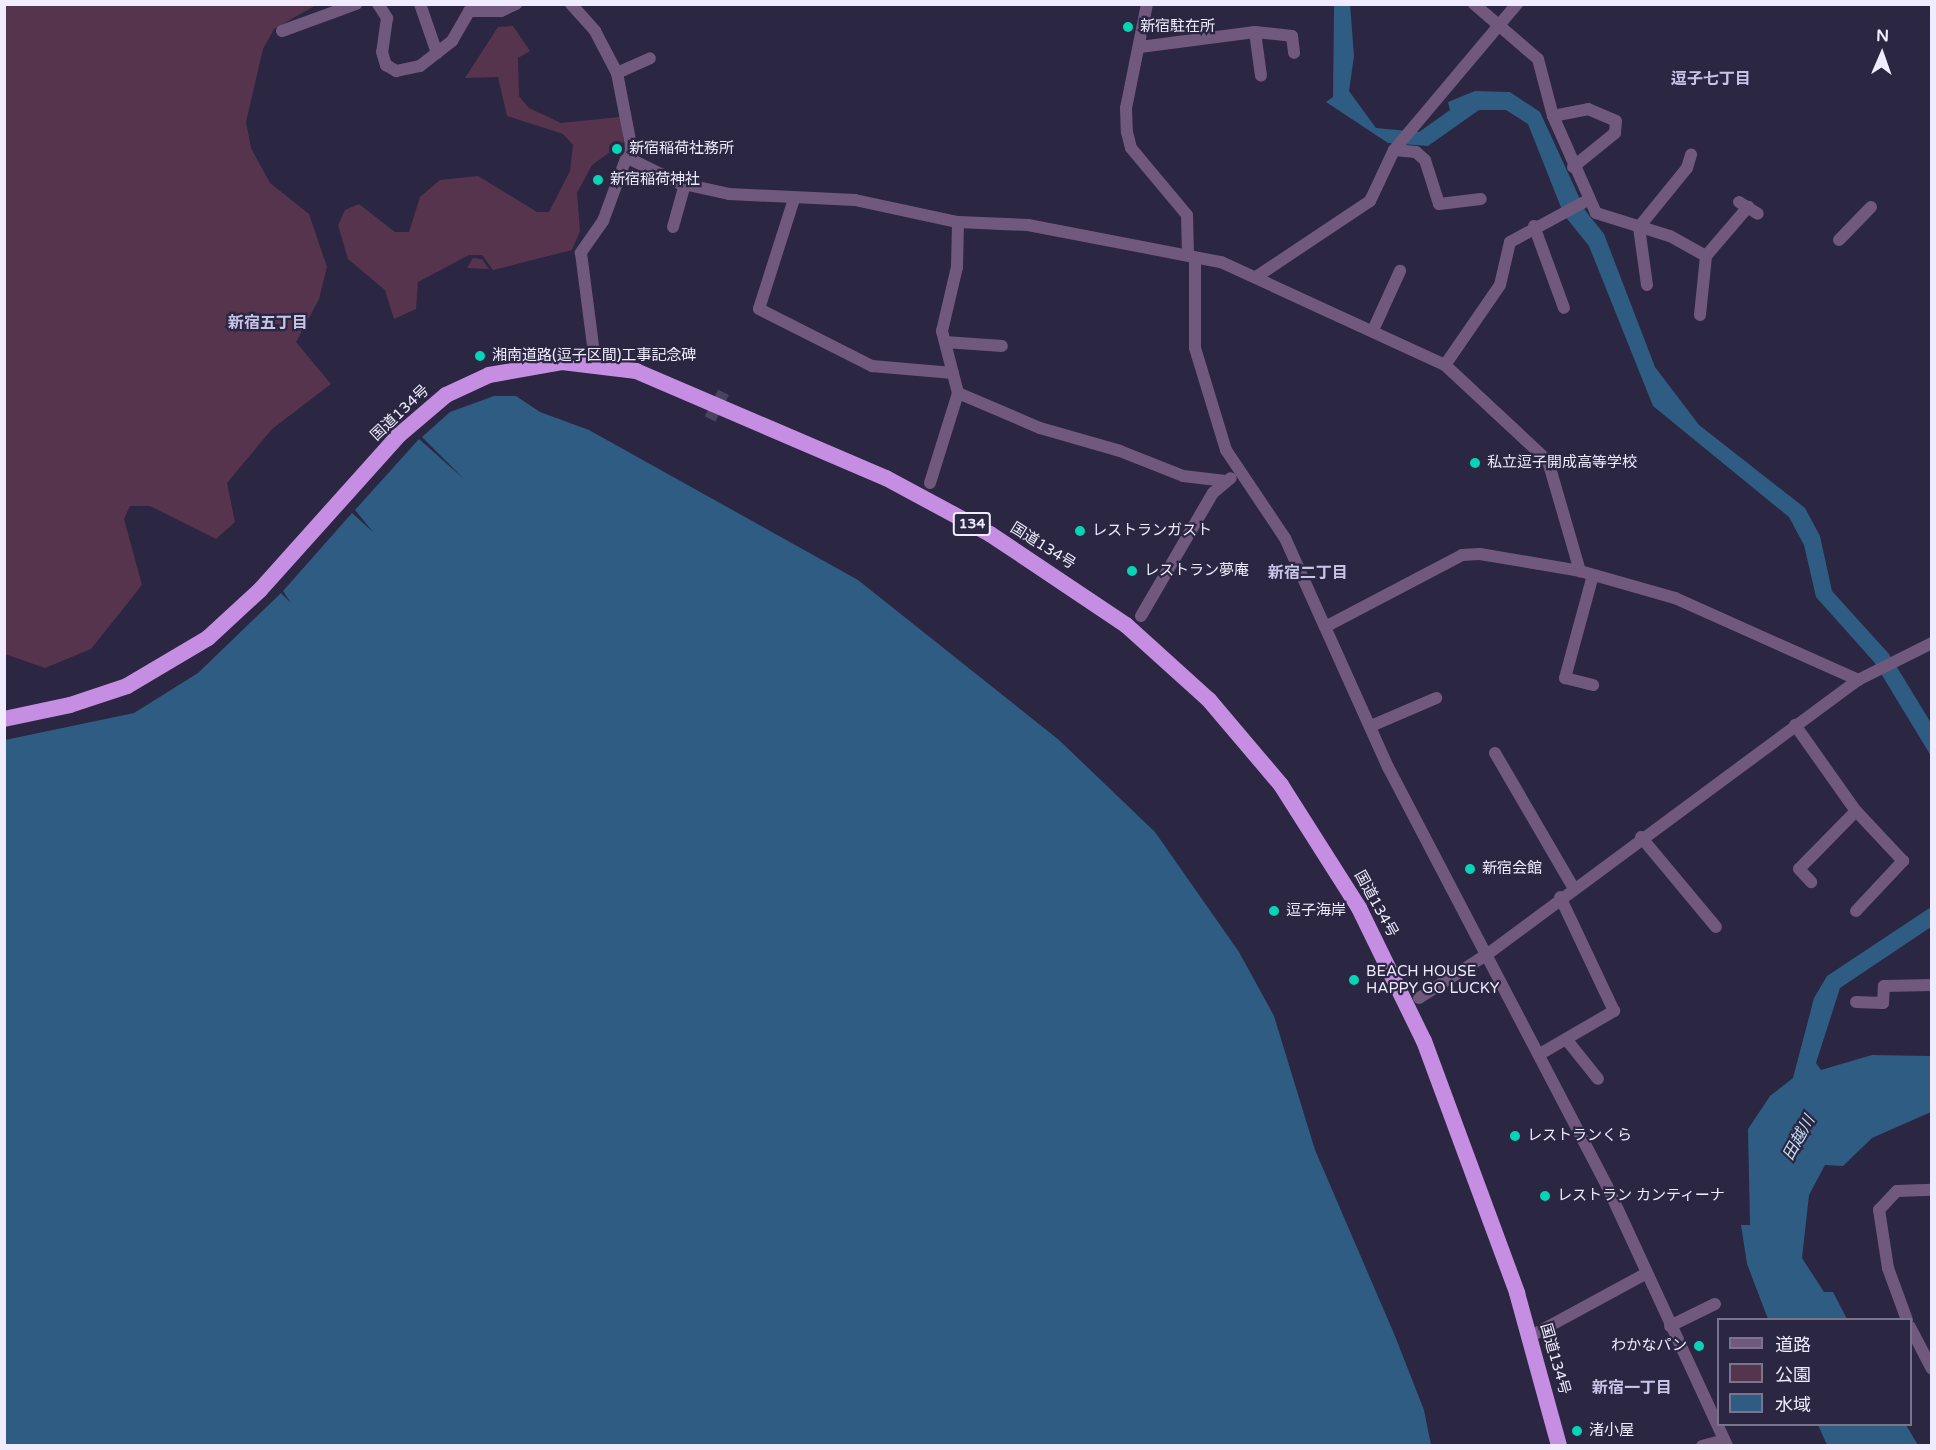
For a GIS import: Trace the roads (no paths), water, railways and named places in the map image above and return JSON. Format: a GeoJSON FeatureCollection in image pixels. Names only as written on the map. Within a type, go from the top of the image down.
{"type":"FeatureCollection","features":[{"type":"Feature","properties":{"kind":"highway","name":"国道134号"},"geometry":{"type":"LineString","coordinates":[[4,719],[127,686],[208,638],[260,590],[398,436],[467,384],[512,369],[574,362],[667,382],[886,478],[990,534],[1126,625],[1209,700],[1281,785],[1382,950],[1443,1091],[1531,1336],[1559,1446]]}},
{"type":"Feature","properties":{"kind":"street"},"geometry":{"type":"LineString","coordinates":[[282,31],[356,4]]}},
{"type":"Feature","properties":{"kind":"street"},"geometry":{"type":"LineString","coordinates":[[378,4],[387,18],[386,65],[408,71],[452,41],[469,11],[501,11],[516,4]]}},
{"type":"Feature","properties":{"kind":"street"},"geometry":{"type":"LineString","coordinates":[[420,4],[437,53]]}},
{"type":"Feature","properties":{"kind":"street"},"geometry":{"type":"LineString","coordinates":[[571,4],[595,31],[617,73],[625,95],[630,159],[603,221],[581,253],[594,353]]}},
{"type":"Feature","properties":{"kind":"street"},"geometry":{"type":"LineString","coordinates":[[1147,4],[1127,132],[1131,148],[1187,215],[1192,258],[1193,331],[1199,368],[1237,474],[1285,538],[1371,726],[1540,1054],[1647,1273],[1725,1443],[1702,1446]]}},
{"type":"Feature","properties":{"kind":"street"},"geometry":{"type":"LineString","coordinates":[[1474,4],[1538,59],[1553,116],[1585,201],[1596,213],[1670,236],[1706,256]]}},
{"type":"Feature","properties":{"kind":"street"},"geometry":{"type":"LineString","coordinates":[[1256,277],[1370,201],[1396,147],[1412,127],[1448,92],[1517,4]]}},
{"type":"Feature","properties":{"kind":"street"},"geometry":{"type":"LineString","coordinates":[[1140,47],[1255,32],[1292,36],[1294,53]]}},
{"type":"Feature","properties":{"kind":"street"},"geometry":{"type":"LineString","coordinates":[[1255,32],[1262,76]]}},
{"type":"Feature","properties":{"kind":"street"},"geometry":{"type":"LineString","coordinates":[[617,73],[650,58]]}},
{"type":"Feature","properties":{"kind":"street"},"geometry":{"type":"LineString","coordinates":[[1553,116],[1588,110],[1616,122],[1615,133],[1573,167]]}},
{"type":"Feature","properties":{"kind":"street"},"geometry":{"type":"LineString","coordinates":[[1396,147],[1416,152],[1425,160],[1439,204],[1481,199]]}},
{"type":"Feature","properties":{"kind":"street"},"geometry":{"type":"LineString","coordinates":[[1647,285],[1639,227],[1688,168],[1691,155]]}},
{"type":"Feature","properties":{"kind":"street"},"geometry":{"type":"LineString","coordinates":[[630,159],[685,184],[794,199],[855,200],[958,222],[1028,225],[1221,262],[1374,328],[1445,365],[1548,461],[1580,571]]}},
{"type":"Feature","properties":{"kind":"street"},"geometry":{"type":"LineString","coordinates":[[673,227],[685,184]]}},
{"type":"Feature","properties":{"kind":"street"},"geometry":{"type":"LineString","coordinates":[[794,199],[759,309],[872,366],[953,374]]}},
{"type":"Feature","properties":{"kind":"street"},"geometry":{"type":"LineString","coordinates":[[1445,365],[1500,285],[1510,242],[1534,226],[1585,201]]}},
{"type":"Feature","properties":{"kind":"street"},"geometry":{"type":"LineString","coordinates":[[1839,240],[1872,207]]}},
{"type":"Feature","properties":{"kind":"street"},"geometry":{"type":"LineString","coordinates":[[1700,315],[1706,256],[1748,208]]}},
{"type":"Feature","properties":{"kind":"street"},"geometry":{"type":"LineString","coordinates":[[930,483],[958,393],[942,331],[957,267],[958,222]]}},
{"type":"Feature","properties":{"kind":"street"},"geometry":{"type":"LineString","coordinates":[[1534,226],[1564,308]]}},
{"type":"Feature","properties":{"kind":"street"},"geometry":{"type":"LineString","coordinates":[[1374,328],[1400,271]]}},
{"type":"Feature","properties":{"kind":"street"},"geometry":{"type":"LineString","coordinates":[[945,342],[1002,346]]}},
{"type":"Feature","properties":{"kind":"street"},"geometry":{"type":"LineString","coordinates":[[958,393],[1040,428],[1120,451],[1184,477],[1226,481]]}},
{"type":"Feature","properties":{"kind":"street"},"geometry":{"type":"LineString","coordinates":[[1141,616],[1213,493],[1237,474]]}},
{"type":"Feature","properties":{"kind":"street"},"geometry":{"type":"LineString","coordinates":[[1325,627],[1462,555],[1580,571],[1675,598],[1858,680]]}},
{"type":"Feature","properties":{"kind":"street"},"geometry":{"type":"LineString","coordinates":[[1593,575],[1565,678],[1593,685]]}},
{"type":"Feature","properties":{"kind":"street"},"geometry":{"type":"LineString","coordinates":[[1419,998],[1488,953],[1573,887],[1858,680],[1896,658],[1932,643]]}},
{"type":"Feature","properties":{"kind":"street"},"geometry":{"type":"LineString","coordinates":[[1371,726],[1436,698]]}},
{"type":"Feature","properties":{"kind":"street"},"geometry":{"type":"LineString","coordinates":[[1795,725],[1856,811],[1904,861],[1856,911]]}},
{"type":"Feature","properties":{"kind":"street"},"geometry":{"type":"LineString","coordinates":[[1495,753],[1573,887]]}},
{"type":"Feature","properties":{"kind":"street"},"geometry":{"type":"LineString","coordinates":[[1811,882],[1799,870],[1856,811]]}},
{"type":"Feature","properties":{"kind":"street"},"geometry":{"type":"LineString","coordinates":[[1641,837],[1716,927]]}},
{"type":"Feature","properties":{"kind":"street"},"geometry":{"type":"LineString","coordinates":[[1540,1054],[1614,1011],[1560,897]]}},
{"type":"Feature","properties":{"kind":"street"},"geometry":{"type":"LineString","coordinates":[[1856,1002],[1883,1003],[1884,986],[1932,985]]}},
{"type":"Feature","properties":{"kind":"street"},"geometry":{"type":"LineString","coordinates":[[1566,1039],[1598,1079]]}},
{"type":"Feature","properties":{"kind":"street"},"geometry":{"type":"LineString","coordinates":[[1906,1318],[1888,1268],[1879,1210],[1897,1191],[1932,1190]]}},
{"type":"Feature","properties":{"kind":"street"},"geometry":{"type":"LineString","coordinates":[[1531,1336],[1647,1273]]}},
{"type":"Feature","properties":{"kind":"street"},"geometry":{"type":"LineString","coordinates":[[1670,1326],[1715,1305]]}},
{"type":"Feature","properties":{"kind":"street"},"geometry":{"type":"LineString","coordinates":[[1912,1329],[1932,1369]]}},
{"type":"Feature","properties":{"kind":"water"},"geometry":{"type":"Polygon","coordinates":[[[1350,4],[1354,56],[1349,91],[1376,128],[1419,132],[1450,110],[1448,102],[1475,91],[1510,92],[1540,112],[1585,210],[1604,234],[1655,367],[1699,425],[1805,508],[1820,536],[1832,591],[1889,654],[1931,723],[1931,756],[1874,662],[1816,597],[1804,545],[1789,517],[1653,406],[1589,246],[1564,215],[1528,124],[1506,110],[1479,110],[1428,146],[1388,143],[1326,102],[1333,97],[1334,5],[1350,4]]]}},
{"type":"Feature","properties":{"kind":"water"},"geometry":{"type":"Polygon","coordinates":[[[494,396],[516,396],[540,412],[589,430],[858,580],[1059,740],[1155,832],[1239,952],[1274,1016],[1315,1150],[1395,1336],[1424,1410],[1431,1445],[5,1445],[5,740],[134,713],[198,673],[281,593],[291,603],[283,591],[352,513],[373,532],[355,510],[419,439],[464,479],[422,437],[450,412],[494,396]]]}},
{"type":"Feature","properties":{"kind":"water","name":"田越川"},"geometry":{"type":"Polygon","coordinates":[[[1931,907],[1931,927],[1840,988],[1816,1063],[1821,1070],[1872,1055],[1931,1056],[1931,1112],[1872,1138],[1843,1166],[1825,1165],[1809,1195],[1802,1258],[1824,1292],[1833,1292],[1846,1318],[1768,1318],[1747,1264],[1741,1225],[1750,1225],[1748,1129],[1770,1096],[1793,1078],[1814,998],[1827,976],[1931,907]]]}},
{"type":"Feature","properties":{"kind":"water"},"geometry":{"type":"Polygon","coordinates":[[[1818,1426],[1907,1426],[1918,1445],[1827,1445],[1818,1426]]]}},
{"type":"Feature","properties":{"kind":"tunnel"},"geometry":{"type":"LineString","coordinates":[[710,419],[726,388]]}},
{"type":"Feature","properties":{"kind":"place","name":"新宿駐在所"},"geometry":{"type":"Point","coordinates":[1128,27]}},
{"type":"Feature","properties":{"kind":"place","name":"新宿稲荷社務所"},"geometry":{"type":"Point","coordinates":[617,149]}},
{"type":"Feature","properties":{"kind":"place","name":"新宿稲荷神社"},"geometry":{"type":"Point","coordinates":[598,180]}},
{"type":"Feature","properties":{"kind":"place","name":"湘南道路(逗子区間)工事記念碑"},"geometry":{"type":"Point","coordinates":[480,356]}},
{"type":"Feature","properties":{"kind":"place","name":"私立逗子開成高等学校"},"geometry":{"type":"Point","coordinates":[1475,463]}},
{"type":"Feature","properties":{"kind":"place","name":"レストランガスト"},"geometry":{"type":"Point","coordinates":[1080,531]}},
{"type":"Feature","properties":{"kind":"place","name":"レストラン夢庵"},"geometry":{"type":"Point","coordinates":[1132,571]}},
{"type":"Feature","properties":{"kind":"place","name":"新宿会館"},"geometry":{"type":"Point","coordinates":[1470,869]}},
{"type":"Feature","properties":{"kind":"place","name":"逗子海岸"},"geometry":{"type":"Point","coordinates":[1274,911]}},
{"type":"Feature","properties":{"kind":"place","name":"BEACH HOUSE HAPPY GO LUCKY"},"geometry":{"type":"Point","coordinates":[1354,980]}},
{"type":"Feature","properties":{"kind":"place","name":"レストランくら"},"geometry":{"type":"Point","coordinates":[1515,1136]}},
{"type":"Feature","properties":{"kind":"place","name":"レストラン カンティーナ"},"geometry":{"type":"Point","coordinates":[1545,1196]}},
{"type":"Feature","properties":{"kind":"place","name":"わかなパン"},"geometry":{"type":"Point","coordinates":[1699,1346]}},
{"type":"Feature","properties":{"kind":"place","name":"渚小屋"},"geometry":{"type":"Point","coordinates":[1577,1431]}},
{"type":"Feature","properties":{"kind":"district","name":"逗子七丁目"},"geometry":{"type":"Point","coordinates":[1711,79]}},
{"type":"Feature","properties":{"kind":"district","name":"新宿五丁目"},"geometry":{"type":"Point","coordinates":[268,323]}},
{"type":"Feature","properties":{"kind":"district","name":"新宿二丁目"},"geometry":{"type":"Point","coordinates":[1308,573]}},
{"type":"Feature","properties":{"kind":"district","name":"新宿一丁目"},"geometry":{"type":"Point","coordinates":[1632,1388]}}]}
